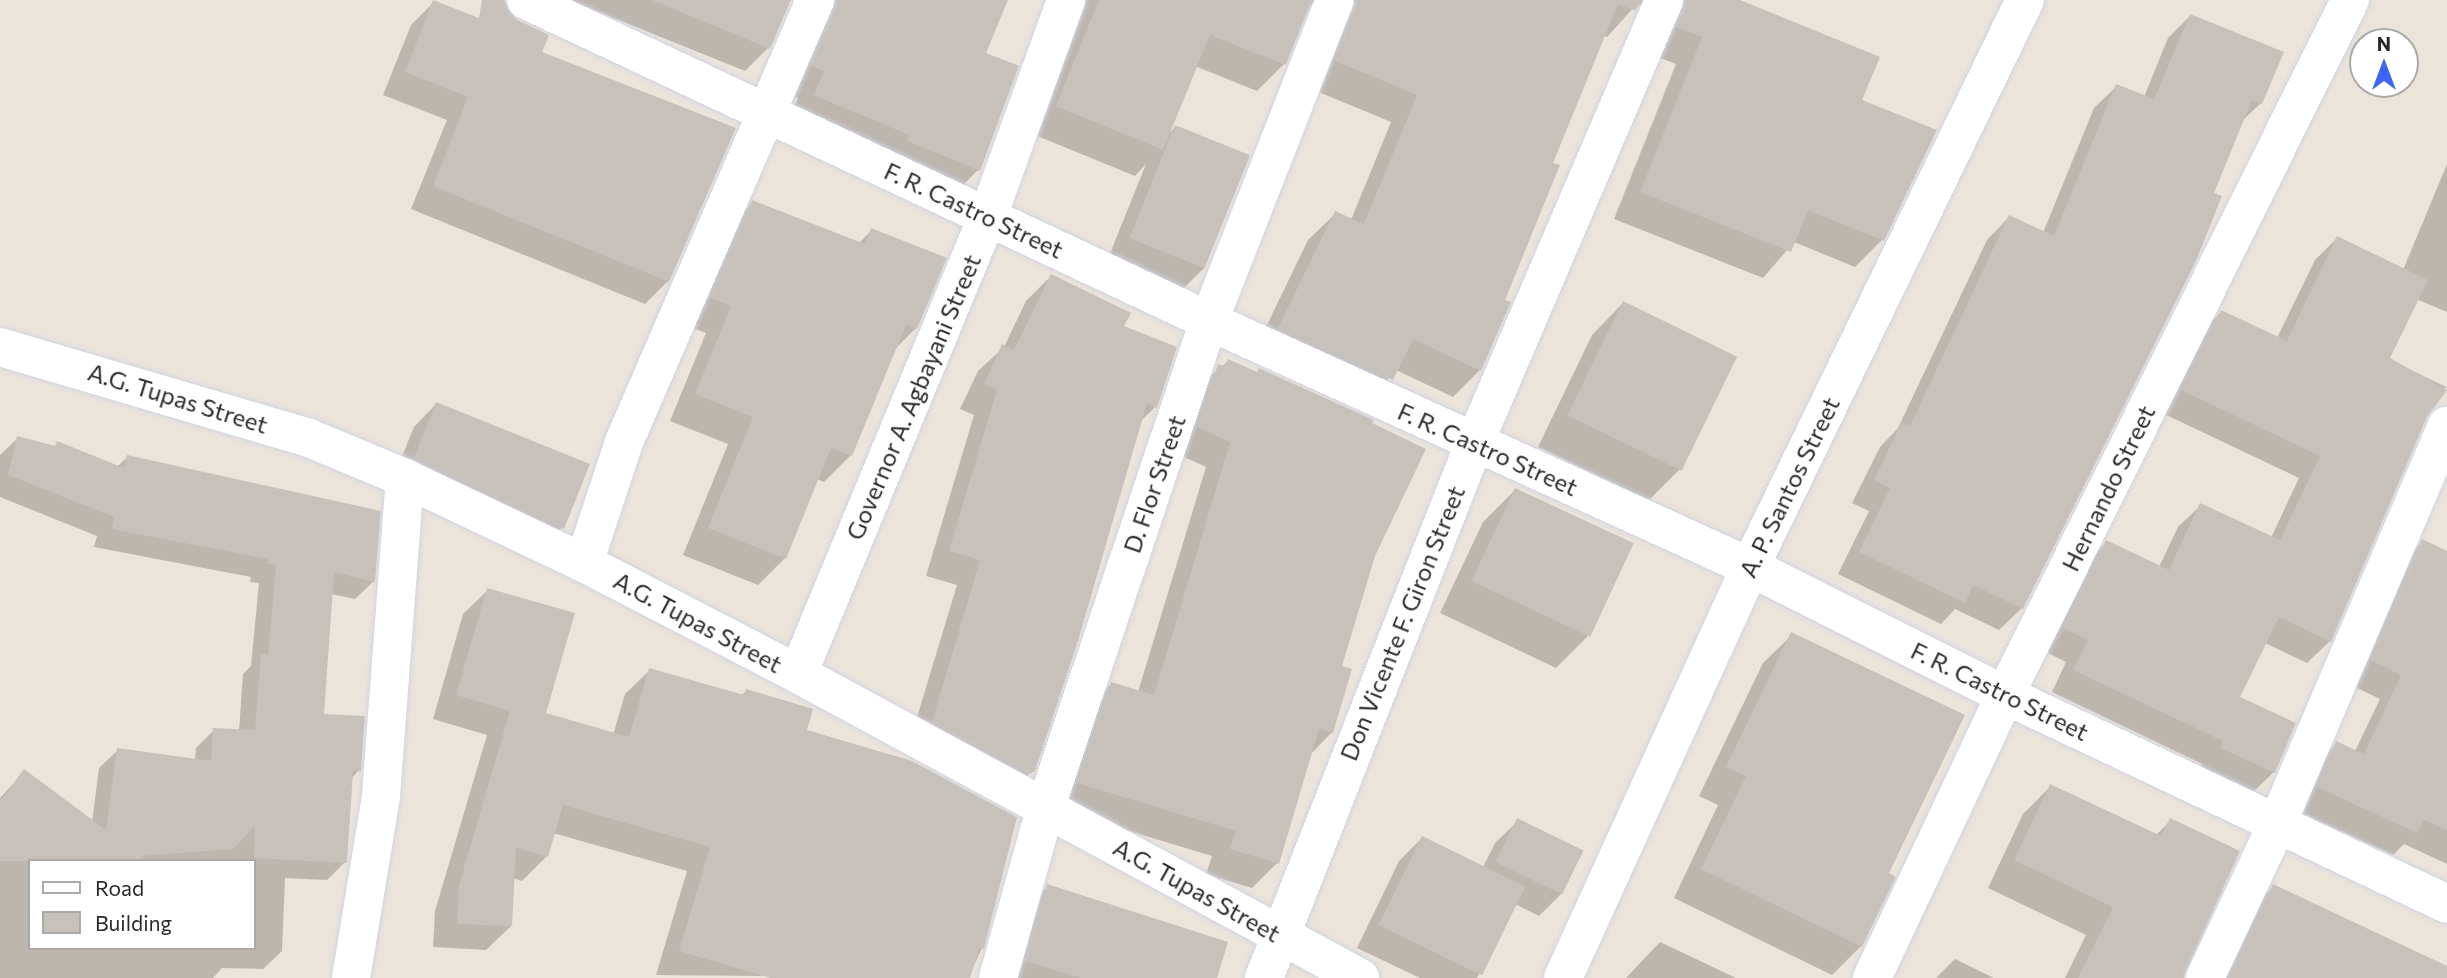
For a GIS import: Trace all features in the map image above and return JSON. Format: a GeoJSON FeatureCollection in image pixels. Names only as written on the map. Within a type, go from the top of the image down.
{"type":"FeatureCollection","features":[{"type":"Feature","properties":{"kind":"street","name":"F. R. Castro Street"},"geometry":{"type":"LineString","coordinates":[[526,0],[1474,444],[1750,567],[2005,695],[2447,904]]}},
{"type":"Feature","properties":{"kind":"street"},"geometry":{"type":"LineString","coordinates":[[584,563],[624,442],[815,0]]}},
{"type":"Feature","properties":{"kind":"street","name":"Governor A. Agbayani Street"},"geometry":{"type":"LineString","coordinates":[[799,674],[988,216],[1066,0]]}},
{"type":"Feature","properties":{"kind":"street","name":"D. Flor Street"},"geometry":{"type":"LineString","coordinates":[[999,978],[1046,806],[1209,321],[1335,0]]}},
{"type":"Feature","properties":{"kind":"street","name":"Don Vicente F. Giron Street"},"geometry":{"type":"LineString","coordinates":[[1264,978],[1278,934],[1474,444],[1664,0]]}},
{"type":"Feature","properties":{"kind":"street","name":"A. P. Santos Street"},"geometry":{"type":"LineString","coordinates":[[1563,978],[1750,567],[2025,0]]}},
{"type":"Feature","properties":{"kind":"street","name":"Hernando Street"},"geometry":{"type":"LineString","coordinates":[[1872,978],[2005,695],[2350,0]]}},
{"type":"Feature","properties":{"kind":"street","name":"A.G. Tupas Street"},"geometry":{"type":"LineString","coordinates":[[0,346],[283,430],[405,478],[584,563],[799,674],[1360,978]]}},
{"type":"Feature","properties":{"kind":"street"},"geometry":{"type":"LineString","coordinates":[[2205,978],[2277,824],[2447,426]]}},
{"type":"Feature","properties":{"kind":"street"},"geometry":{"type":"LineString","coordinates":[[351,978],[381,796],[405,478]]}},
{"type":"Feature","properties":{"kind":"building"},"geometry":{"type":"Polygon","coordinates":[[[433,0],[479,18],[482,0],[504,0],[516,19],[549,35],[542,52],[736,128],[669,282],[433,186],[468,97],[405,72],[433,0]]]}},
{"type":"Feature","properties":{"kind":"building"},"geometry":{"type":"Polygon","coordinates":[[[652,0],[791,0],[770,49],[652,0]]]}},
{"type":"Feature","properties":{"kind":"building"},"geometry":{"type":"Polygon","coordinates":[[[836,0],[1008,0],[986,53],[1019,66],[980,171],[907,141],[909,135],[814,95],[824,71],[810,66],[836,0]]]}},
{"type":"Feature","properties":{"kind":"building"},"geometry":{"type":"Polygon","coordinates":[[[1099,0],[1312,0],[1286,65],[1210,35],[1163,150],[1056,106],[1099,0]]]}},
{"type":"Feature","properties":{"kind":"building"},"geometry":{"type":"Polygon","coordinates":[[[1356,0],[1640,0],[1636,11],[1618,4],[1553,163],[1560,165],[1505,300],[1511,302],[1481,371],[1413,339],[1393,380],[1278,328],[1335,211],[1364,224],[1417,95],[1335,61],[1356,0]]]}},
{"type":"Feature","properties":{"kind":"building"},"geometry":{"type":"Polygon","coordinates":[[[1685,0],[1740,0],[1880,57],[1862,100],[1937,130],[1884,241],[1808,210],[1791,252],[1640,192],[1702,37],[1676,27],[1685,0]]]}},
{"type":"Feature","properties":{"kind":"building"},"geometry":{"type":"Polygon","coordinates":[[[2190,14],[2284,52],[2262,104],[2252,100],[2214,193],[2222,196],[2195,263],[2023,609],[1973,585],[1965,603],[1859,552],[1890,488],[1874,480],[1902,422],[1910,426],[2009,215],[2054,236],[2116,84],[2154,99],[2190,14]]]}},
{"type":"Feature","properties":{"kind":"building"},"geometry":{"type":"Polygon","coordinates":[[[1175,125],[1250,155],[1204,268],[1129,238],[1175,125]]]}},
{"type":"Feature","properties":{"kind":"building"},"geometry":{"type":"Polygon","coordinates":[[[752,200],[865,244],[871,228],[947,258],[917,329],[906,325],[852,456],[831,448],[786,559],[708,528],[753,417],[695,394],[731,306],[710,298],[752,200]]]}},
{"type":"Feature","properties":{"kind":"building"},"geometry":{"type":"Polygon","coordinates":[[[2337,236],[2428,280],[2390,358],[2447,390],[2427,417],[2331,642],[2279,617],[2240,697],[2296,723],[2275,773],[2220,748],[2223,741],[2073,670],[2088,640],[2063,628],[2106,540],[2169,570],[2200,503],[2280,540],[2320,456],[2181,390],[2221,310],[2287,341],[2337,236]]]}},
{"type":"Feature","properties":{"kind":"building"},"geometry":{"type":"Polygon","coordinates":[[[1051,274],[1131,313],[1124,326],[1177,347],[1157,408],[1147,403],[1078,641],[1035,771],[1030,774],[932,722],[980,560],[949,551],[997,390],[984,384],[1002,344],[1014,350],[1051,274]]]}},
{"type":"Feature","properties":{"kind":"building"},"geometry":{"type":"Polygon","coordinates":[[[1623,301],[1737,357],[1681,471],[1567,415],[1623,301]]]}},
{"type":"Feature","properties":{"kind":"building"},"geometry":{"type":"Polygon","coordinates":[[[1228,359],[1257,372],[1259,368],[1374,420],[1372,423],[1426,449],[1375,556],[1342,666],[1352,669],[1333,733],[1319,729],[1279,864],[1230,849],[1236,831],[1077,783],[1111,682],[1154,695],[1230,442],[1197,427],[1218,364],[1224,366],[1228,359]]]}},
{"type":"Feature","properties":{"kind":"building"},"geometry":{"type":"Polygon","coordinates":[[[436,402],[590,464],[564,529],[414,458],[436,402]]]}},
{"type":"Feature","properties":{"kind":"building"},"geometry":{"type":"Polygon","coordinates":[[[17,436],[55,446],[57,441],[124,468],[127,455],[381,511],[375,582],[334,572],[324,714],[365,716],[361,771],[353,771],[347,863],[254,858],[255,826],[233,849],[141,856],[145,859],[0,861],[0,802],[24,769],[106,830],[117,748],[211,761],[213,728],[255,730],[261,654],[268,655],[276,565],[267,564],[268,559],[112,529],[114,517],[8,475],[17,436]]]}},
{"type":"Feature","properties":{"kind":"building"},"geometry":{"type":"Polygon","coordinates":[[[1515,488],[1634,543],[1590,637],[1471,581],[1515,488]]]}},
{"type":"Feature","properties":{"kind":"building"},"geometry":{"type":"Polygon","coordinates":[[[2422,539],[2447,551],[2447,830],[2424,820],[2417,833],[2317,787],[2336,741],[2364,754],[2401,675],[2371,660],[2422,539]]]}},
{"type":"Feature","properties":{"kind":"building"},"geometry":{"type":"Polygon","coordinates":[[[487,588],[575,613],[546,713],[629,737],[649,668],[744,695],[746,689],[813,709],[807,730],[912,761],[1017,817],[984,949],[980,947],[970,978],[771,978],[679,951],[710,847],[563,805],[548,857],[516,848],[512,926],[457,924],[459,885],[510,711],[456,695],[487,588]]]}},
{"type":"Feature","properties":{"kind":"building"},"geometry":{"type":"Polygon","coordinates":[[[1791,632],[1965,715],[1889,873],[1896,877],[1862,947],[1701,869],[1746,776],[1726,767],[1791,632]]]}},
{"type":"Feature","properties":{"kind":"building"},"geometry":{"type":"Polygon","coordinates":[[[2050,784],[2161,836],[2170,818],[2240,851],[2183,978],[2078,978],[2113,907],[2014,860],[2050,784]]]}},
{"type":"Feature","properties":{"kind":"building"},"geometry":{"type":"Polygon","coordinates":[[[1517,818],[1584,850],[1562,894],[1496,862],[1517,818]]]}},
{"type":"Feature","properties":{"kind":"building"},"geometry":{"type":"Polygon","coordinates":[[[1422,836],[1525,886],[1482,975],[1379,925],[1422,836]]]}},
{"type":"Feature","properties":{"kind":"building"},"geometry":{"type":"Polygon","coordinates":[[[1047,884],[1228,942],[1217,978],[1081,978],[1025,961],[1047,884]]]}},
{"type":"Feature","properties":{"kind":"building"},"geometry":{"type":"Polygon","coordinates":[[[2273,884],[2447,966],[2447,978],[2229,978],[2273,884]]]}}]}
